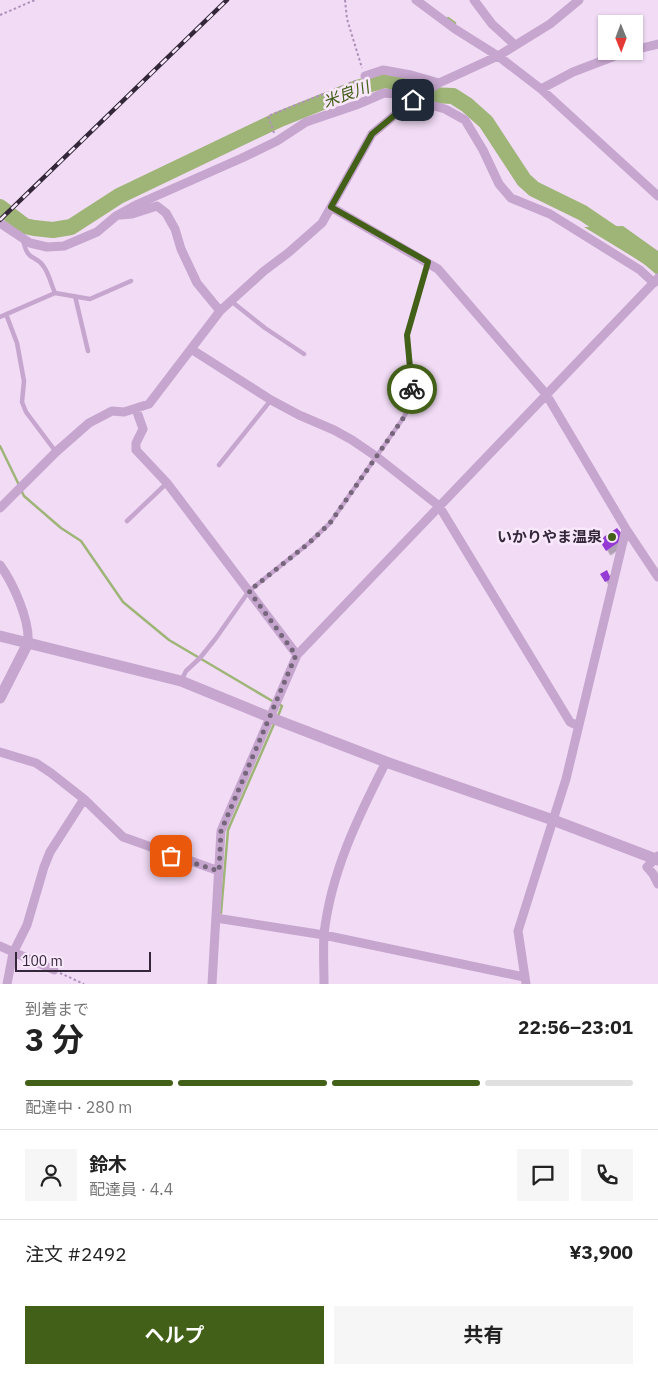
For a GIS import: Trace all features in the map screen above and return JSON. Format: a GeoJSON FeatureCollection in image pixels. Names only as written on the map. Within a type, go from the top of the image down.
{"type":"FeatureCollection","features":[{"type":"Feature","properties":{"kind":"street"},"geometry":{"type":"LineString","coordinates":[[416,0],[454,29],[498,56],[540,89],[658,196]]}},
{"type":"Feature","properties":{"kind":"street"},"geometry":{"type":"LineString","coordinates":[[474,0],[492,24],[515,45]]}},
{"type":"Feature","properties":{"kind":"street"},"geometry":{"type":"LineString","coordinates":[[0,508],[56,452],[89,423],[112,411],[124,412],[149,404],[220,311],[264,271],[288,254],[322,223],[372,134],[413,100],[439,83],[498,56],[550,24],[579,0]]}},
{"type":"Feature","properties":{"kind":"street"},"geometry":{"type":"LineString","coordinates":[[643,48],[658,44]]}},
{"type":"Feature","properties":{"kind":"street"},"geometry":{"type":"LineString","coordinates":[[540,89],[603,60]]}},
{"type":"Feature","properties":{"kind":"street"},"geometry":{"type":"LineString","coordinates":[[365,76],[383,70],[411,74],[439,83]]}},
{"type":"Feature","properties":{"kind":"street"},"geometry":{"type":"LineString","coordinates":[[0,224],[30,243],[64,246],[96,232],[116,216],[162,192],[222,168],[277,141],[306,122],[384,93],[405,96],[445,109],[465,120],[483,150],[499,184],[511,198],[550,214],[656,281],[296,655],[221,831],[212,984]]}},
{"type":"Feature","properties":{"kind":"street"},"geometry":{"type":"LineString","coordinates":[[116,216],[132,214],[157,206],[166,213],[175,229],[181,249],[197,282],[220,311]]}},
{"type":"Feature","properties":{"kind":"street"},"geometry":{"type":"LineString","coordinates":[[331,207],[438,268],[546,394],[626,529],[658,577]]}},
{"type":"Feature","properties":{"kind":"street"},"geometry":{"type":"LineString","coordinates":[[191,349],[271,400],[352,440],[377,457],[439,506],[570,722],[578,726]]}},
{"type":"Feature","properties":{"kind":"street"},"geometry":{"type":"LineString","coordinates":[[136,409],[143,429],[136,443],[136,450],[167,483],[296,655]]}},
{"type":"Feature","properties":{"kind":"street"},"geometry":{"type":"LineString","coordinates":[[216,918],[324,935],[525,980],[518,931],[566,779],[626,529]]}},
{"type":"Feature","properties":{"kind":"street"},"geometry":{"type":"LineString","coordinates":[[0,565],[8,576],[27,620],[29,633],[28,643],[0,698]]}},
{"type":"Feature","properties":{"kind":"street"},"geometry":{"type":"LineString","coordinates":[[0,636],[181,681],[386,762],[657,858],[647,868],[654,874],[658,884]]}},
{"type":"Feature","properties":{"kind":"street"},"geometry":{"type":"LineString","coordinates":[[0,752],[36,763],[84,799],[123,837],[219,871]]}},
{"type":"Feature","properties":{"kind":"street"},"geometry":{"type":"LineString","coordinates":[[324,984],[324,935],[334,883],[348,840],[386,762]]}},
{"type":"Feature","properties":{"kind":"street"},"geometry":{"type":"LineString","coordinates":[[7,984],[13,953],[27,925],[50,852],[84,799]]}},
{"type":"Feature","properties":{"kind":"street"},"geometry":{"type":"LineString","coordinates":[[0,946],[54,970]]}},
{"type":"Feature","properties":{"kind":"lane"},"geometry":{"type":"LineString","coordinates":[[23,239],[25,250],[29,256],[43,265],[55,293]]}},
{"type":"Feature","properties":{"kind":"lane"},"geometry":{"type":"LineString","coordinates":[[181,681],[186,671],[210,644],[249,591],[309,543],[330,523],[404,417],[412,400],[407,335],[428,262]]}},
{"type":"Feature","properties":{"kind":"lane"},"geometry":{"type":"LineString","coordinates":[[0,317],[55,293],[90,299],[131,282]]}},
{"type":"Feature","properties":{"kind":"lane"},"geometry":{"type":"LineString","coordinates":[[75,296],[88,351]]}},
{"type":"Feature","properties":{"kind":"lane"},"geometry":{"type":"LineString","coordinates":[[231,302],[304,354]]}},
{"type":"Feature","properties":{"kind":"lane"},"geometry":{"type":"LineString","coordinates":[[6,314],[17,343],[24,381],[22,402],[26,412],[56,452]]}},
{"type":"Feature","properties":{"kind":"lane"},"geometry":{"type":"LineString","coordinates":[[219,465],[271,400]]}},
{"type":"Feature","properties":{"kind":"lane"},"geometry":{"type":"LineString","coordinates":[[127,521],[167,483]]}},
{"type":"Feature","properties":{"kind":"path"},"geometry":{"type":"LineString","coordinates":[[0,15],[35,0]]}},
{"type":"Feature","properties":{"kind":"path"},"geometry":{"type":"LineString","coordinates":[[277,141],[268,116],[365,76],[347,20],[345,0]]}},
{"type":"Feature","properties":{"kind":"path"},"geometry":{"type":"LineString","coordinates":[[54,970],[84,984]]}},
{"type":"Feature","properties":{"kind":"shaded area"},"geometry":{"type":"Polygon","coordinates":[[[623,226],[658,251],[658,276],[643,263],[584,227],[623,226]]]}},
{"type":"Feature","properties":{"kind":"building","name":"いかりやま温泉"},"geometry":{"type":"Polygon","coordinates":[[[617,528],[622,534],[619,542],[606,551],[599,540],[617,528]]]}},
{"type":"Feature","properties":{"kind":"building"},"geometry":{"type":"Polygon","coordinates":[[[607,570],[611,579],[605,582],[600,574],[607,570]]]}},
{"type":"Feature","properties":{"kind":"waterway"},"geometry":{"type":"LineString","coordinates":[[448,18],[455,23]]}},
{"type":"Feature","properties":{"kind":"waterway","name":"米良川"},"geometry":{"type":"LineString","coordinates":[[0,207],[25,226],[53,230],[71,227],[119,196],[280,119],[357,88],[385,80],[411,86],[429,95],[453,96],[467,105],[486,122],[524,180],[534,189],[583,213],[658,264]]}},
{"type":"Feature","properties":{"kind":"waterway"},"geometry":{"type":"LineString","coordinates":[[0,446],[19,485]]}},
{"type":"Feature","properties":{"kind":"waterway"},"geometry":{"type":"LineString","coordinates":[[21,490],[24,496],[61,528],[81,541],[123,602],[169,640],[274,702]]}},
{"type":"Feature","properties":{"kind":"waterway"},"geometry":{"type":"LineString","coordinates":[[278,716],[282,706],[279,704]]}},
{"type":"Feature","properties":{"kind":"waterway"},"geometry":{"type":"LineString","coordinates":[[221,913],[228,830],[274,724]]}},
{"type":"Feature","properties":{"kind":"railway"},"geometry":{"type":"LineString","coordinates":[[0,220],[227,0]]}},
{"type":"Feature","properties":{"kind":"way so far"},"geometry":{"type":"LineString","coordinates":[[171,856],[210,870],[219,871],[221,831],[296,655],[249,591],[309,543],[330,523],[404,417],[412,400],[412,389]]}},
{"type":"Feature","properties":{"kind":"place","name":"いかりやま温泉"},"geometry":{"type":"Point","coordinates":[612,537]}},
{"type":"Feature","properties":{"kind":"route"},"geometry":{"type":"LineString","coordinates":[[412,389],[407,335],[428,262],[331,207],[372,134],[413,100]]}}]}
